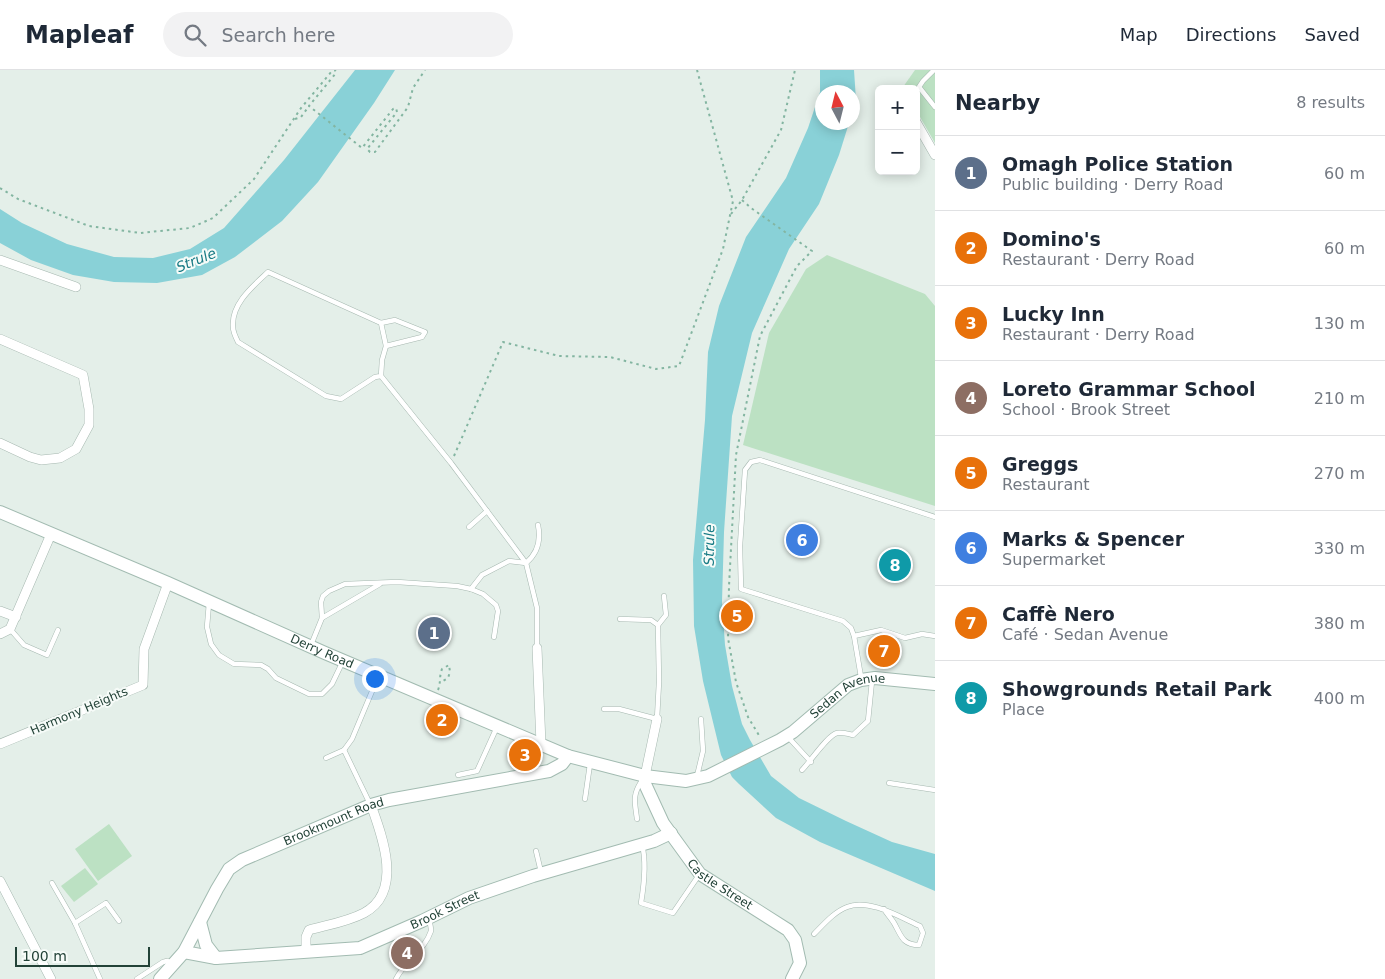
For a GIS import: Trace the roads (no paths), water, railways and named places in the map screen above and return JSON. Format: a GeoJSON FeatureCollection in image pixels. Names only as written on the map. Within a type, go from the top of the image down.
{"type":"FeatureCollection","features":[{"type":"Feature","properties":{"kind":"street"},"geometry":{"type":"LineString","coordinates":[[920,129],[935,156]]}},
{"type":"Feature","properties":{"kind":"street"},"geometry":{"type":"LineString","coordinates":[[0,260],[76,287]]}},
{"type":"Feature","properties":{"kind":"street"},"geometry":{"type":"LineString","coordinates":[[0,339],[83,375],[89,409],[89,425],[76,449],[60,458],[40,460],[0,443]]}},
{"type":"Feature","properties":{"kind":"street","name":"Derry Road"},"geometry":{"type":"LineString","coordinates":[[0,512],[210,601],[343,661],[568,756],[645,776],[686,781],[702,778]]}},
{"type":"Feature","properties":{"kind":"street"},"geometry":{"type":"LineString","coordinates":[[0,634],[10,629],[51,534]]}},
{"type":"Feature","properties":{"kind":"street","name":"Harmony Heights"},"geometry":{"type":"LineString","coordinates":[[0,744],[143,684],[144,649],[168,583]]}},
{"type":"Feature","properties":{"kind":"street"},"geometry":{"type":"LineString","coordinates":[[0,611],[16,617]]}},
{"type":"Feature","properties":{"kind":"street"},"geometry":{"type":"LineString","coordinates":[[537,648],[541,744]]}},
{"type":"Feature","properties":{"kind":"street","name":"Sedan Avenue"},"geometry":{"type":"LineString","coordinates":[[702,778],[771,746],[787,736],[848,685],[867,679],[935,684]]}},
{"type":"Feature","properties":{"kind":"street"},"geometry":{"type":"LineString","coordinates":[[645,776],[656,719]]}},
{"type":"Feature","properties":{"kind":"street","name":"Brookmount Road"},"geometry":{"type":"LineString","coordinates":[[160,979],[184,952],[229,869],[242,860],[371,805],[389,800],[549,771],[562,764],[568,756]]}},
{"type":"Feature","properties":{"kind":"street","name":"Castle Street"},"geometry":{"type":"LineString","coordinates":[[645,776],[649,793],[663,824],[700,874],[788,930],[800,943],[800,963],[792,979]]}},
{"type":"Feature","properties":{"kind":"street"},"geometry":{"type":"LineString","coordinates":[[306,951],[306,937],[309,930],[347,921],[366,912],[378,900],[387,884],[387,862],[371,805]]}},
{"type":"Feature","properties":{"kind":"street","name":"Brook Street"},"geometry":{"type":"LineString","coordinates":[[184,952],[216,958],[360,948],[429,918],[469,898],[542,873],[667,836],[671,833]]}},
{"type":"Feature","properties":{"kind":"street"},"geometry":{"type":"LineString","coordinates":[[0,881],[50,979]]}},
{"type":"Feature","properties":{"kind":"street"},"geometry":{"type":"LineString","coordinates":[[200,922],[206,945],[216,958]]}},
{"type":"Feature","properties":{"kind":"lane"},"geometry":{"type":"LineString","coordinates":[[934,70],[922,81],[919,87],[935,107]]}},
{"type":"Feature","properties":{"kind":"lane"},"geometry":{"type":"LineString","coordinates":[[381,376],[375,377],[341,399],[326,396],[238,342],[233,328],[235,314],[247,292],[268,272],[381,323],[395,320],[425,332],[422,338],[386,346]]}},
{"type":"Feature","properties":{"kind":"lane"},"geometry":{"type":"LineString","coordinates":[[381,323],[386,346],[382,360],[381,376],[451,463],[526,563],[537,608],[537,648]]}},
{"type":"Feature","properties":{"kind":"lane"},"geometry":{"type":"LineString","coordinates":[[802,770],[811,762],[829,738],[837,733],[853,734],[868,721],[867,679],[851,628],[838,619],[741,589],[740,546],[745,470],[751,462],[760,460],[935,517]]}},
{"type":"Feature","properties":{"kind":"lane"},"geometry":{"type":"LineString","coordinates":[[469,527],[487,511]]}},
{"type":"Feature","properties":{"kind":"lane"},"geometry":{"type":"LineString","coordinates":[[471,589],[482,575],[509,561],[526,563],[535,555],[540,536],[538,525]]}},
{"type":"Feature","properties":{"kind":"lane"},"geometry":{"type":"LineString","coordinates":[[310,646],[322,618],[321,602],[323,596],[329,591],[345,584],[397,582],[456,586],[471,589],[483,594],[496,605],[498,611],[494,637]]}},
{"type":"Feature","properties":{"kind":"lane"},"geometry":{"type":"LineString","coordinates":[[366,583],[371,589]]}},
{"type":"Feature","properties":{"kind":"lane"},"geometry":{"type":"LineString","coordinates":[[322,618],[381,583]]}},
{"type":"Feature","properties":{"kind":"lane"},"geometry":{"type":"LineString","coordinates":[[604,709],[619,709],[656,719],[659,682],[658,625],[666,615],[664,596]]}},
{"type":"Feature","properties":{"kind":"lane"},"geometry":{"type":"LineString","coordinates":[[210,601],[207,627],[211,644],[219,655],[234,664],[262,665],[276,678],[309,694],[322,694],[332,684],[343,661]]}},
{"type":"Feature","properties":{"kind":"lane"},"geometry":{"type":"LineString","coordinates":[[620,619],[651,620],[658,625]]}},
{"type":"Feature","properties":{"kind":"lane"},"geometry":{"type":"LineString","coordinates":[[10,629],[24,645],[47,655],[58,630]]}},
{"type":"Feature","properties":{"kind":"lane"},"geometry":{"type":"LineString","coordinates":[[854,636],[881,630],[905,638],[922,634],[935,636]]}},
{"type":"Feature","properties":{"kind":"lane"},"geometry":{"type":"LineString","coordinates":[[326,758],[344,750],[352,739],[378,676]]}},
{"type":"Feature","properties":{"kind":"lane"},"geometry":{"type":"LineString","coordinates":[[701,719],[702,778]]}},
{"type":"Feature","properties":{"kind":"lane"},"geometry":{"type":"LineString","coordinates":[[458,775],[477,771],[497,726]]}},
{"type":"Feature","properties":{"kind":"lane"},"geometry":{"type":"LineString","coordinates":[[787,736],[811,762]]}},
{"type":"Feature","properties":{"kind":"lane"},"geometry":{"type":"LineString","coordinates":[[344,750],[371,805]]}},
{"type":"Feature","properties":{"kind":"lane"},"geometry":{"type":"LineString","coordinates":[[585,799],[590,763]]}},
{"type":"Feature","properties":{"kind":"lane"},"geometry":{"type":"LineString","coordinates":[[637,819],[634,797],[645,776]]}},
{"type":"Feature","properties":{"kind":"lane"},"geometry":{"type":"LineString","coordinates":[[889,783],[935,790]]}},
{"type":"Feature","properties":{"kind":"lane"},"geometry":{"type":"LineString","coordinates":[[642,844],[644,852],[644,878],[641,903],[672,913],[700,874]]}},
{"type":"Feature","properties":{"kind":"lane"},"geometry":{"type":"LineString","coordinates":[[536,851],[542,873]]}},
{"type":"Feature","properties":{"kind":"lane"},"geometry":{"type":"LineString","coordinates":[[52,883],[75,923],[100,979]]}},
{"type":"Feature","properties":{"kind":"lane"},"geometry":{"type":"LineString","coordinates":[[75,923],[106,903],[119,921]]}},
{"type":"Feature","properties":{"kind":"lane"},"geometry":{"type":"LineString","coordinates":[[814,934],[832,916],[846,907],[859,904],[884,909],[920,926],[923,933],[919,945],[912,945],[902,940],[884,909]]}},
{"type":"Feature","properties":{"kind":"lane"},"geometry":{"type":"LineString","coordinates":[[396,979],[399,972],[428,936],[431,930],[429,918]]}},
{"type":"Feature","properties":{"kind":"lane"},"geometry":{"type":"LineString","coordinates":[[136,979],[162,962],[174,963]]}},
{"type":"Feature","properties":{"kind":"water","name":"Strule"},"geometry":{"type":"Polygon","coordinates":[[[355,70],[395,70],[318,182],[282,221],[235,257],[202,275],[157,283],[114,282],[73,275],[31,260],[0,243],[0,209],[22,223],[67,244],[114,257],[153,258],[190,249],[224,228],[284,160],[355,70]]]}},
{"type":"Feature","properties":{"kind":"water"},"geometry":{"type":"Polygon","coordinates":[[[820,70],[854,70],[855,85],[820,85],[820,70]]]}},
{"type":"Feature","properties":{"kind":"water","name":"Strule"},"geometry":{"type":"Polygon","coordinates":[[[815,107],[815,130],[847,130],[819,204],[789,249],[752,333],[732,416],[724,532],[722,602],[725,645],[732,686],[742,724],[771,776],[799,798],[846,821],[892,842],[935,854],[935,891],[820,842],[776,818],[732,777],[721,755],[703,681],[694,626],[693,560],[705,420],[708,352],[719,306],[746,237],[786,178],[815,107]]]}},
{"type":"Feature","properties":{"kind":"place","name":"Marks & Spencer"},"geometry":{"type":"Point","coordinates":[802,540]}},
{"type":"Feature","properties":{"kind":"place","name":"Showgrounds Retail Park"},"geometry":{"type":"Point","coordinates":[895,565]}},
{"type":"Feature","properties":{"kind":"place","name":"Greggs"},"geometry":{"type":"Point","coordinates":[737,616]}},
{"type":"Feature","properties":{"kind":"place","name":"Omagh Police Station"},"geometry":{"type":"Point","coordinates":[434,633]}},
{"type":"Feature","properties":{"kind":"place","name":"Caffè Nero"},"geometry":{"type":"Point","coordinates":[884,651]}},
{"type":"Feature","properties":{"kind":"place","name":"Domino's"},"geometry":{"type":"Point","coordinates":[442,720]}},
{"type":"Feature","properties":{"kind":"place","name":"Lucky Inn"},"geometry":{"type":"Point","coordinates":[525,755]}},
{"type":"Feature","properties":{"kind":"place","name":"Loreto Grammar School"},"geometry":{"type":"Point","coordinates":[407,953]}}]}
